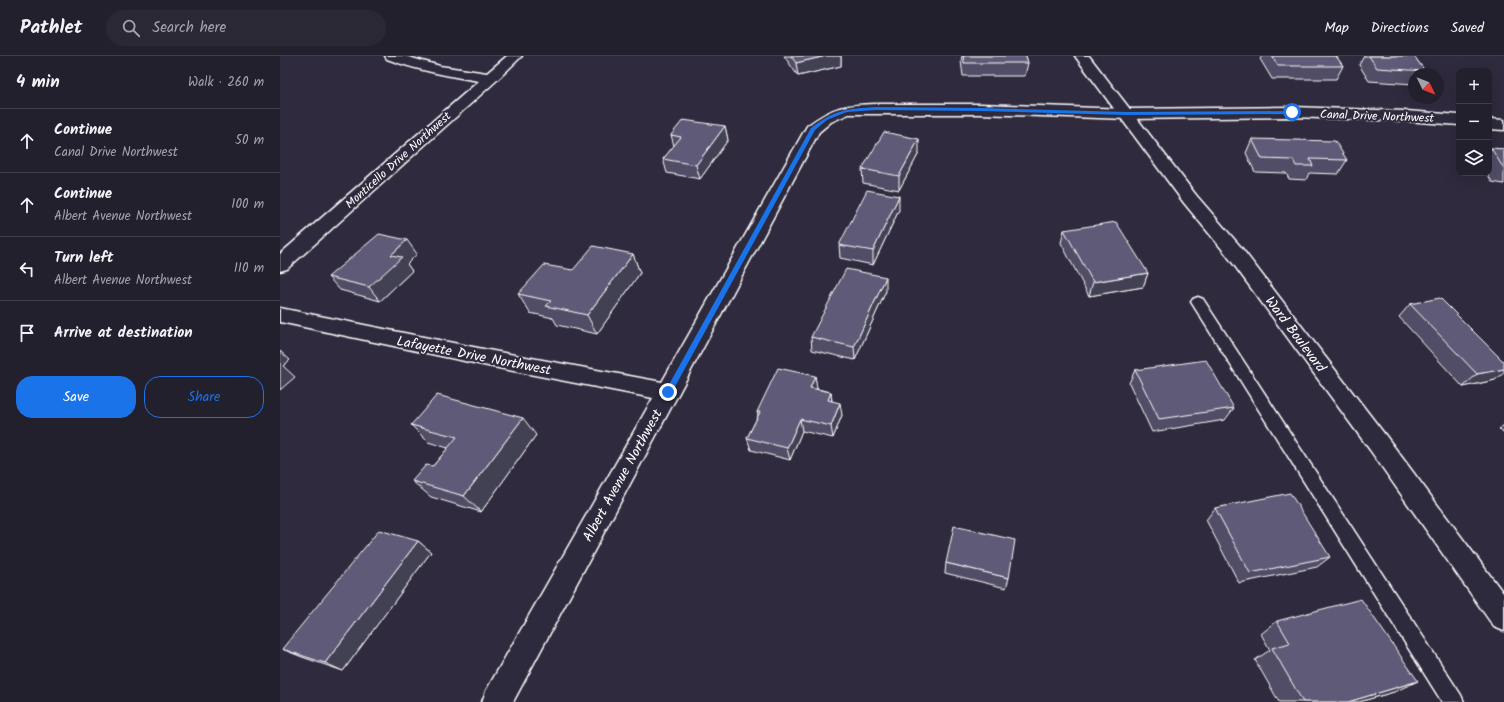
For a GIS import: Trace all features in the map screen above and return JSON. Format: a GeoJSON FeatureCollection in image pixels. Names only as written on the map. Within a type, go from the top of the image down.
{"type":"FeatureCollection","features":[{"type":"Feature","properties":{"kind":"street"},"geometry":{"type":"LineString","coordinates":[[392,56],[406,62],[433,69],[490,78]]}},
{"type":"Feature","properties":{"kind":"street","name":"Monticello Drive Northwest"},"geometry":{"type":"LineString","coordinates":[[280,264],[515,56]]}},
{"type":"Feature","properties":{"kind":"street","name":"Ward Boulevard"},"geometry":{"type":"LineString","coordinates":[[1082,56],[1190,199],[1233,250],[1378,443],[1504,618]]}},
{"type":"Feature","properties":{"kind":"street","name":"Albert Avenue Northwest"},"geometry":{"type":"LineString","coordinates":[[498,702],[813,129],[826,119],[846,110],[980,109],[1127,114]]}},
{"type":"Feature","properties":{"kind":"street","name":"Canal Drive Northwest"},"geometry":{"type":"LineString","coordinates":[[1127,114],[1292,112],[1406,116],[1456,120]]}},
{"type":"Feature","properties":{"kind":"street"},"geometry":{"type":"LineString","coordinates":[[1492,124],[1504,125]]}},
{"type":"Feature","properties":{"kind":"street","name":"Lafayette Drive Northwest"},"geometry":{"type":"LineString","coordinates":[[280,315],[488,358],[668,392]]}},
{"type":"Feature","properties":{"kind":"lane"},"geometry":{"type":"LineString","coordinates":[[1198,302],[1454,702]]}},
{"type":"Feature","properties":{"kind":"building"},"geometry":{"type":"Polygon","coordinates":[[[791,56],[826,56],[796,63],[791,56]]]}},
{"type":"Feature","properties":{"kind":"building"},"geometry":{"type":"Polygon","coordinates":[[[963,56],[1026,56],[1028,63],[964,63],[963,56]]]}},
{"type":"Feature","properties":{"kind":"building"},"geometry":{"type":"Polygon","coordinates":[[[1272,56],[1336,56],[1343,66],[1278,66],[1272,56]]]}},
{"type":"Feature","properties":{"kind":"building"},"geometry":{"type":"Polygon","coordinates":[[[1369,56],[1414,56],[1423,68],[1408,68],[1408,70],[1377,68],[1369,56]]]}},
{"type":"Feature","properties":{"kind":"building"},"geometry":{"type":"Polygon","coordinates":[[[683,120],[725,126],[696,165],[663,159],[681,137],[671,135],[683,120]]]}},
{"type":"Feature","properties":{"kind":"building"},"geometry":{"type":"Polygon","coordinates":[[[884,132],[919,139],[899,176],[862,169],[884,132]]]}},
{"type":"Feature","properties":{"kind":"building"},"geometry":{"type":"Polygon","coordinates":[[[1252,139],[1335,141],[1347,160],[1310,159],[1313,166],[1296,166],[1293,160],[1262,159],[1252,139]]]}},
{"type":"Feature","properties":{"kind":"building"},"geometry":{"type":"Polygon","coordinates":[[[1492,148],[1504,149],[1504,169],[1492,150],[1492,148]]]}},
{"type":"Feature","properties":{"kind":"building"},"geometry":{"type":"Polygon","coordinates":[[[867,190],[899,196],[873,251],[839,245],[867,190]]]}},
{"type":"Feature","properties":{"kind":"building"},"geometry":{"type":"Polygon","coordinates":[[[1116,222],[1148,273],[1093,282],[1064,230],[1116,222]]]}},
{"type":"Feature","properties":{"kind":"building"},"geometry":{"type":"Polygon","coordinates":[[[379,234],[407,240],[391,255],[402,257],[369,287],[328,277],[379,234]]]}},
{"type":"Feature","properties":{"kind":"building"},"geometry":{"type":"Polygon","coordinates":[[[593,246],[633,254],[587,315],[546,306],[551,301],[518,294],[544,265],[573,270],[593,246]]]}},
{"type":"Feature","properties":{"kind":"building"},"geometry":{"type":"Polygon","coordinates":[[[846,269],[886,277],[854,347],[811,337],[846,269]]]}},
{"type":"Feature","properties":{"kind":"building"},"geometry":{"type":"Polygon","coordinates":[[[1440,298],[1504,362],[1504,369],[1477,374],[1410,304],[1440,298]]]}},
{"type":"Feature","properties":{"kind":"building"},"geometry":{"type":"Polygon","coordinates":[[[1206,360],[1234,408],[1159,419],[1135,370],[1206,360]]]}},
{"type":"Feature","properties":{"kind":"building"},"geometry":{"type":"Polygon","coordinates":[[[778,368],[815,376],[810,388],[831,392],[828,400],[840,403],[831,426],[800,419],[787,448],[747,438],[760,412],[757,412],[778,368]]]}},
{"type":"Feature","properties":{"kind":"building"},"geometry":{"type":"Polygon","coordinates":[[[437,395],[523,418],[464,496],[412,481],[426,465],[433,466],[457,437],[411,425],[437,395]]]}},
{"type":"Feature","properties":{"kind":"building"},"geometry":{"type":"Polygon","coordinates":[[[1290,493],[1330,557],[1250,573],[1215,508],[1290,493]]]}},
{"type":"Feature","properties":{"kind":"building"},"geometry":{"type":"Polygon","coordinates":[[[954,526],[1015,540],[1009,578],[946,563],[954,526]]]}},
{"type":"Feature","properties":{"kind":"building"},"geometry":{"type":"Polygon","coordinates":[[[379,530],[418,541],[325,663],[282,649],[379,530]]]}},
{"type":"Feature","properties":{"kind":"building"},"geometry":{"type":"Polygon","coordinates":[[[1361,599],[1418,681],[1348,702],[1303,702],[1272,648],[1290,643],[1277,621],[1361,599]]]}},
{"type":"Feature","properties":{"kind":"route"},"geometry":{"type":"LineString","coordinates":[[668,392],[813,129],[826,119],[846,110],[980,109],[1127,114],[1292,112]]}}]}
